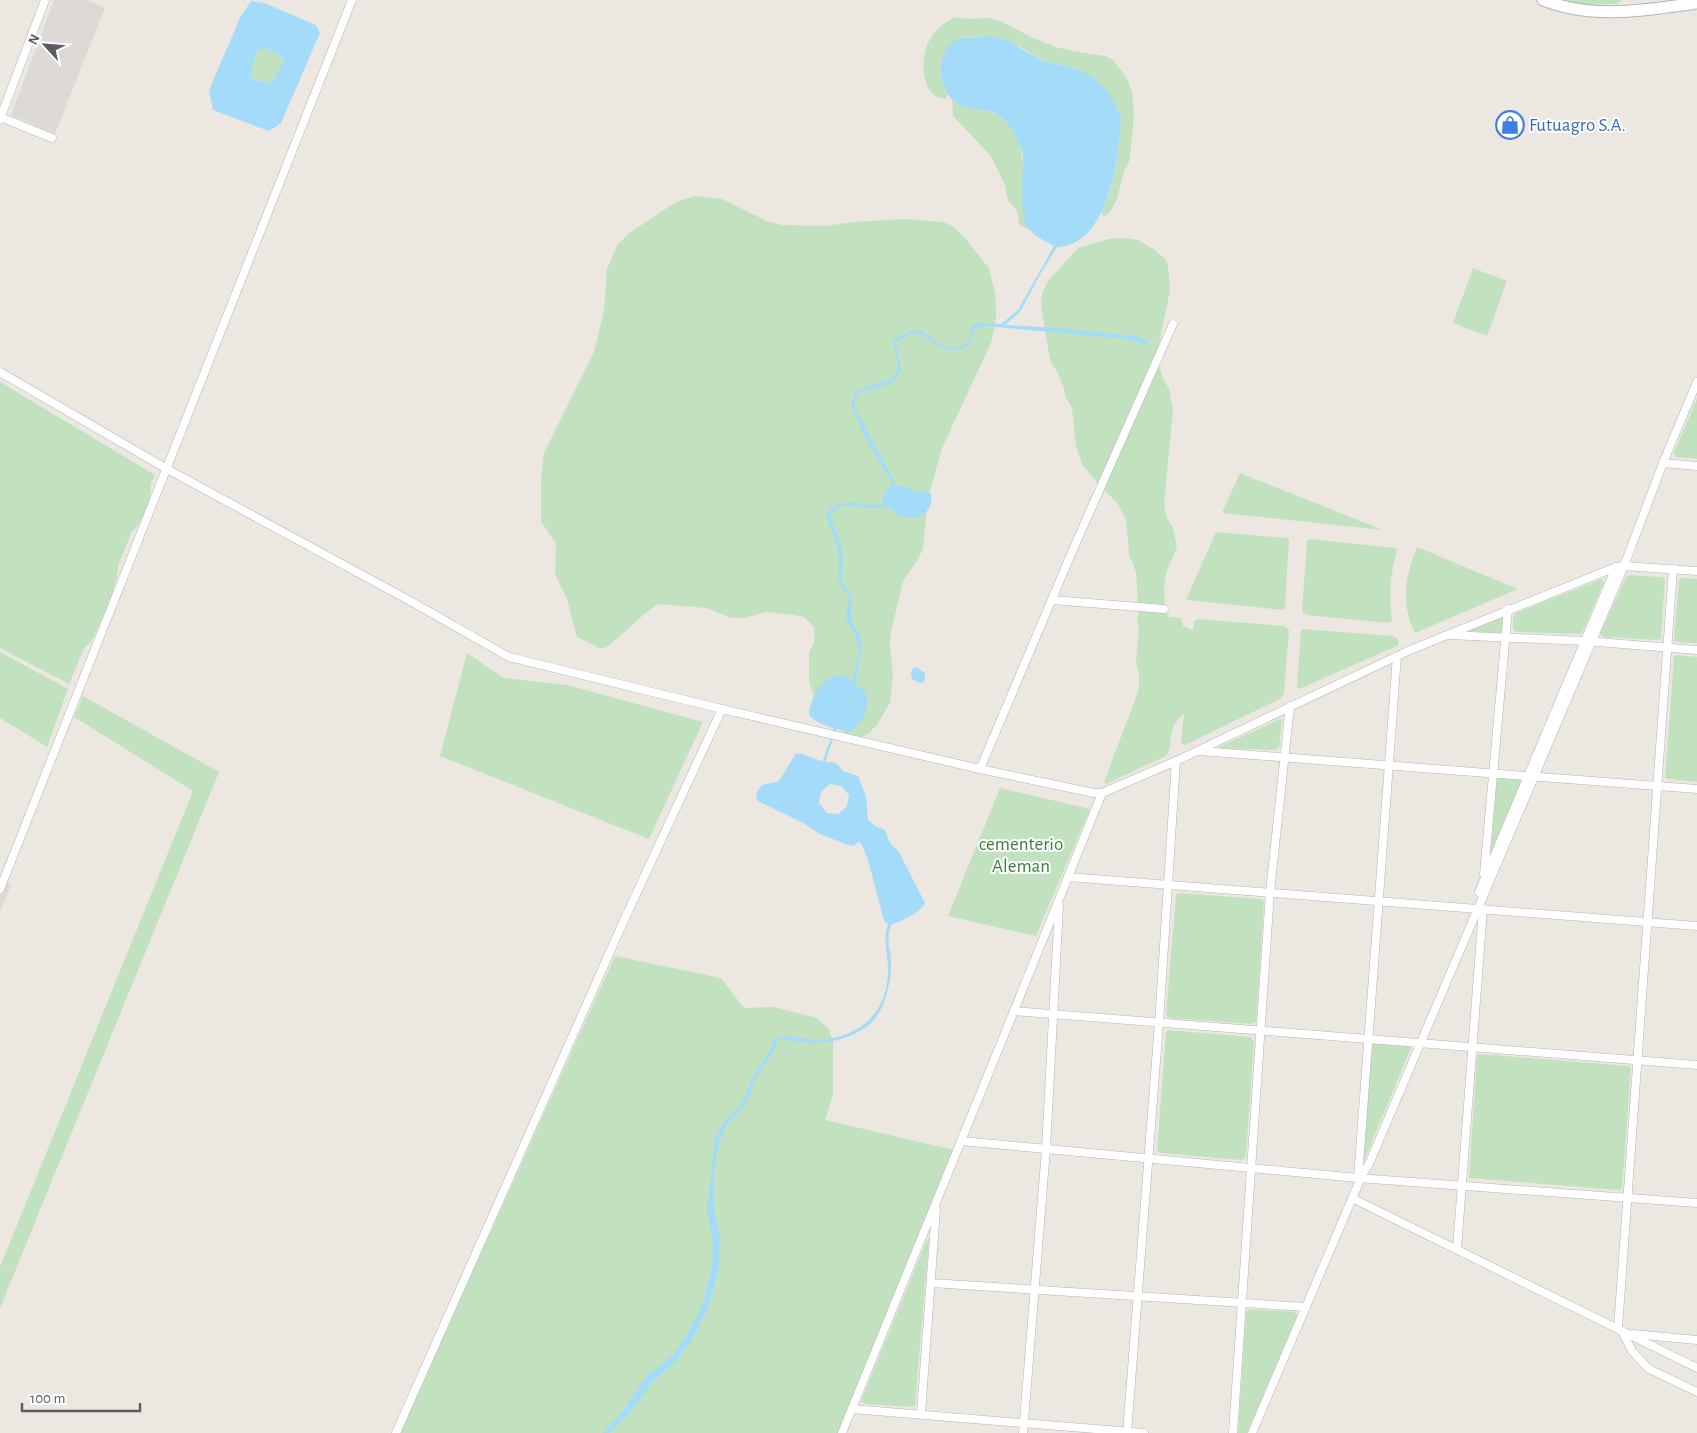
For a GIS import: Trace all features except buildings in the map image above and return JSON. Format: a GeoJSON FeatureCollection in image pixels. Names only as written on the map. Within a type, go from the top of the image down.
{"type":"FeatureCollection","features":[{"type":"Feature","properties":{"kind":"street"},"geometry":{"type":"LineString","coordinates":[[45,0],[0,118],[52,138]]}},
{"type":"Feature","properties":{"kind":"street"},"geometry":{"type":"LineString","coordinates":[[0,889],[352,0]]}},
{"type":"Feature","properties":{"kind":"street"},"geometry":{"type":"LineString","coordinates":[[1543,0],[1557,6],[1583,11],[1610,12],[1628,12],[1697,3]]}},
{"type":"Feature","properties":{"kind":"street"},"geometry":{"type":"LineString","coordinates":[[980,769],[1173,324]]}},
{"type":"Feature","properties":{"kind":"street"},"geometry":{"type":"LineString","coordinates":[[0,372],[167,469],[508,657],[833,735],[1094,793],[1102,793],[1176,761],[1447,634],[1620,566],[1697,571]]}},
{"type":"Feature","properties":{"kind":"street"},"geometry":{"type":"LineString","coordinates":[[1252,1433],[1352,1198],[1365,1163],[1478,908],[1531,776],[1697,382]]}},
{"type":"Feature","properties":{"kind":"street"},"geometry":{"type":"LineString","coordinates":[[1663,463],[1697,466]]}},
{"type":"Feature","properties":{"kind":"street"},"geometry":{"type":"LineString","coordinates":[[1673,569],[1627,1198],[1623,1331],[1632,1351],[1649,1369],[1697,1392]]}},
{"type":"Feature","properties":{"kind":"street"},"geometry":{"type":"LineString","coordinates":[[1052,600],[1164,608]]}},
{"type":"Feature","properties":{"kind":"street"},"geometry":{"type":"LineString","coordinates":[[1457,1249],[1472,1047],[1478,908],[1484,881],[1508,609]]}},
{"type":"Feature","properties":{"kind":"street"},"geometry":{"type":"LineString","coordinates":[[1447,634],[1588,641],[1697,650]]}},
{"type":"Feature","properties":{"kind":"street"},"geometry":{"type":"LineString","coordinates":[[1360,1176],[1368,1039],[1397,656]]}},
{"type":"Feature","properties":{"kind":"street"},"geometry":{"type":"LineString","coordinates":[[1233,1433],[1270,892],[1290,706]]}},
{"type":"Feature","properties":{"kind":"street"},"geometry":{"type":"LineString","coordinates":[[396,1433],[625,918],[722,709]]}},
{"type":"Feature","properties":{"kind":"street"},"geometry":{"type":"LineString","coordinates":[[1198,751],[1697,789]]}},
{"type":"Feature","properties":{"kind":"street"},"geometry":{"type":"LineString","coordinates":[[1127,1432],[1159,1023],[1176,761]]}},
{"type":"Feature","properties":{"kind":"street"},"geometry":{"type":"LineString","coordinates":[[1484,881],[1531,776]]}},
{"type":"Feature","properties":{"kind":"street"},"geometry":{"type":"LineString","coordinates":[[842,1433],[1102,793]]}},
{"type":"Feature","properties":{"kind":"street"},"geometry":{"type":"LineString","coordinates":[[1068,877],[1697,926]]}},
{"type":"Feature","properties":{"kind":"street"},"geometry":{"type":"LineString","coordinates":[[1024,1433],[1046,1149],[1060,898]]}},
{"type":"Feature","properties":{"kind":"street"},"geometry":{"type":"LineString","coordinates":[[1014,1012],[1697,1065]]}},
{"type":"Feature","properties":{"kind":"street"},"geometry":{"type":"LineString","coordinates":[[961,1141],[1462,1186],[1697,1203]]}},
{"type":"Feature","properties":{"kind":"street"},"geometry":{"type":"LineString","coordinates":[[1352,1198],[1697,1368]]}},
{"type":"Feature","properties":{"kind":"street"},"geometry":{"type":"LineString","coordinates":[[921,1414],[937,1201]]}},
{"type":"Feature","properties":{"kind":"street"},"geometry":{"type":"LineString","coordinates":[[931,1283],[1306,1307]]}},
{"type":"Feature","properties":{"kind":"street"},"geometry":{"type":"LineString","coordinates":[[1623,1331],[1697,1340]]}},
{"type":"Feature","properties":{"kind":"street"},"geometry":{"type":"LineString","coordinates":[[852,1409],[1144,1433]]}},
{"type":"Feature","properties":{"kind":"shaded area"},"geometry":{"type":"Polygon","coordinates":[[[54,0],[87,0],[105,8],[55,134],[11,115],[54,0]]]}},
{"type":"Feature","properties":{"kind":"shaded area"},"geometry":{"type":"Polygon","coordinates":[[[0,880],[11,885],[0,912],[0,880]]]}},
{"type":"Feature","properties":{"kind":"green space"},"geometry":{"type":"Polygon","coordinates":[[[1560,0],[1621,1],[1617,4],[1585,5],[1560,0]]]}},
{"type":"Feature","properties":{"kind":"green space"},"geometry":{"type":"Polygon","coordinates":[[[955,17],[968,19],[988,18],[1000,21],[1056,47],[1105,56],[1112,59],[1121,70],[1132,92],[1134,113],[1130,159],[1124,172],[1117,199],[1110,212],[1104,217],[1101,213],[1110,190],[1118,154],[1121,117],[1110,98],[1093,79],[1082,71],[1046,61],[1021,47],[1007,42],[984,37],[962,39],[953,44],[946,52],[941,75],[943,86],[947,93],[946,99],[938,97],[932,93],[925,80],[924,55],[928,43],[934,34],[946,22],[955,17]]]}},
{"type":"Feature","properties":{"kind":"green space"},"geometry":{"type":"Polygon","coordinates":[[[265,48],[280,56],[284,61],[271,83],[250,77],[257,50],[265,48]]]}},
{"type":"Feature","properties":{"kind":"green space"},"geometry":{"type":"Polygon","coordinates":[[[952,98],[964,105],[989,111],[1001,117],[1012,128],[1022,155],[1023,201],[1029,230],[1019,224],[1017,211],[1008,200],[1005,185],[991,156],[953,116],[952,98]]]}},
{"type":"Feature","properties":{"kind":"green space"},"geometry":{"type":"Polygon","coordinates":[[[695,196],[722,199],[769,222],[782,225],[825,226],[903,219],[944,222],[956,229],[965,238],[989,268],[996,308],[996,319],[991,343],[942,448],[928,498],[923,549],[903,581],[891,632],[893,678],[890,703],[877,725],[869,733],[858,739],[845,734],[837,726],[819,706],[813,694],[809,681],[809,653],[815,640],[814,627],[804,617],[767,612],[744,618],[731,618],[707,608],[658,604],[612,643],[602,649],[577,637],[567,599],[555,574],[556,544],[541,521],[541,481],[544,453],[594,352],[604,310],[607,269],[618,244],[628,234],[679,201],[695,196]]]}},
{"type":"Feature","properties":{"kind":"green space"},"geometry":{"type":"Polygon","coordinates":[[[1126,238],[1138,240],[1155,250],[1165,259],[1168,265],[1170,288],[1156,357],[1169,389],[1173,410],[1164,503],[1166,516],[1173,528],[1177,547],[1166,573],[1164,586],[1165,607],[1169,617],[1181,618],[1183,626],[1193,630],[1194,621],[1198,619],[1285,626],[1289,630],[1284,694],[1280,699],[1185,745],[1181,743],[1184,713],[1173,728],[1166,756],[1106,784],[1104,782],[1139,689],[1139,673],[1136,662],[1139,628],[1137,622],[1136,572],[1129,554],[1126,520],[1118,504],[1082,464],[1076,446],[1072,408],[1050,360],[1041,306],[1042,294],[1048,281],[1078,248],[1108,239],[1126,238]]]}},
{"type":"Feature","properties":{"kind":"green space"},"geometry":{"type":"Polygon","coordinates":[[[1473,268],[1507,281],[1487,336],[1453,323],[1473,268]]]}},
{"type":"Feature","properties":{"kind":"green space"},"geometry":{"type":"Polygon","coordinates":[[[0,382],[155,475],[151,483],[150,503],[137,527],[132,531],[118,566],[117,577],[109,604],[91,642],[84,648],[69,684],[0,648],[0,382]]]}},
{"type":"Feature","properties":{"kind":"green space"},"geometry":{"type":"Polygon","coordinates":[[[1697,398],[1697,459],[1676,457],[1674,453],[1697,398]]]}},
{"type":"Feature","properties":{"kind":"green space"},"geometry":{"type":"Polygon","coordinates":[[[1240,473],[1383,530],[1222,513],[1240,473]]]}},
{"type":"Feature","properties":{"kind":"green space"},"geometry":{"type":"Polygon","coordinates":[[[1216,532],[1287,538],[1289,540],[1285,607],[1283,610],[1186,600],[1216,532]]]}},
{"type":"Feature","properties":{"kind":"green space"},"geometry":{"type":"Polygon","coordinates":[[[1310,539],[1395,548],[1397,550],[1391,585],[1392,620],[1389,623],[1306,615],[1302,611],[1307,541],[1310,539]]]}},
{"type":"Feature","properties":{"kind":"green space"},"geometry":{"type":"Polygon","coordinates":[[[1417,547],[1518,589],[1415,633],[1407,611],[1406,590],[1407,580],[1417,547]]]}},
{"type":"Feature","properties":{"kind":"green space"},"geometry":{"type":"Polygon","coordinates":[[[1629,575],[1662,577],[1665,579],[1661,638],[1658,640],[1603,637],[1600,634],[1626,577],[1629,575]]]}},
{"type":"Feature","properties":{"kind":"green space"},"geometry":{"type":"Polygon","coordinates":[[[1682,578],[1697,579],[1697,643],[1677,642],[1674,640],[1679,580],[1682,578]]]}},
{"type":"Feature","properties":{"kind":"green space"},"geometry":{"type":"Polygon","coordinates":[[[1602,579],[1604,582],[1582,633],[1517,632],[1513,629],[1513,616],[1516,613],[1602,579]]]}},
{"type":"Feature","properties":{"kind":"green space"},"geometry":{"type":"Polygon","coordinates":[[[1501,617],[1503,618],[1501,633],[1466,631],[1501,617]]]}},
{"type":"Feature","properties":{"kind":"green space"},"geometry":{"type":"Polygon","coordinates":[[[1303,629],[1393,636],[1399,642],[1397,646],[1299,689],[1297,687],[1301,631],[1303,629]]]}},
{"type":"Feature","properties":{"kind":"green space"},"geometry":{"type":"Polygon","coordinates":[[[0,652],[68,689],[47,747],[0,718],[0,652]]]}},
{"type":"Feature","properties":{"kind":"green space"},"geometry":{"type":"Polygon","coordinates":[[[467,653],[504,678],[567,685],[703,722],[649,839],[440,756],[467,653]]]}},
{"type":"Feature","properties":{"kind":"green space"},"geometry":{"type":"Polygon","coordinates":[[[1677,655],[1697,657],[1697,782],[1668,779],[1665,777],[1674,657],[1677,655]]]}},
{"type":"Feature","properties":{"kind":"green space"},"geometry":{"type":"Polygon","coordinates":[[[83,696],[219,772],[0,1308],[0,1267],[193,791],[74,717],[83,696]]]}},
{"type":"Feature","properties":{"kind":"green space"},"geometry":{"type":"Polygon","coordinates":[[[1280,719],[1282,720],[1279,748],[1275,750],[1219,748],[1219,747],[1280,719]]]}},
{"type":"Feature","properties":{"kind":"green space"},"geometry":{"type":"Polygon","coordinates":[[[1497,779],[1522,780],[1490,858],[1497,779]]]}},
{"type":"Feature","properties":{"kind":"green space","name":"cementerio Aleman"},"geometry":{"type":"Polygon","coordinates":[[[1000,788],[1090,809],[1036,936],[948,916],[1000,788]]]}},
{"type":"Feature","properties":{"kind":"green space"},"geometry":{"type":"Polygon","coordinates":[[[1179,893],[1261,899],[1264,901],[1256,1022],[1252,1024],[1170,1018],[1166,1015],[1176,895],[1179,893]]]}},
{"type":"Feature","properties":{"kind":"green space"},"geometry":{"type":"Polygon","coordinates":[[[615,956],[721,978],[744,1008],[773,1007],[817,1018],[828,1028],[833,1040],[833,1095],[825,1120],[954,1150],[839,1433],[400,1433],[615,956]]]}},
{"type":"Feature","properties":{"kind":"green space"},"geometry":{"type":"Polygon","coordinates":[[[1169,1030],[1250,1037],[1254,1041],[1246,1157],[1242,1160],[1160,1153],[1157,1151],[1166,1032],[1169,1030]]]}},
{"type":"Feature","properties":{"kind":"green space"},"geometry":{"type":"Polygon","coordinates":[[[1371,1044],[1410,1046],[1411,1048],[1363,1163],[1371,1044]]]}},
{"type":"Feature","properties":{"kind":"green space"},"geometry":{"type":"Polygon","coordinates":[[[1479,1054],[1629,1066],[1631,1068],[1622,1189],[1469,1178],[1477,1056],[1479,1054]]]}},
{"type":"Feature","properties":{"kind":"green space"},"geometry":{"type":"Polygon","coordinates":[[[929,1238],[915,1406],[865,1404],[861,1401],[929,1238]]]}},
{"type":"Feature","properties":{"kind":"green space"},"geometry":{"type":"Polygon","coordinates":[[[1249,1309],[1295,1312],[1297,1316],[1247,1433],[1238,1433],[1246,1312],[1249,1309]]]}},
{"type":"Feature","properties":{"kind":"water"},"geometry":{"type":"Polygon","coordinates":[[[251,1],[264,3],[316,25],[320,33],[281,123],[269,131],[213,110],[209,90],[240,18],[251,1]],[[265,48],[257,51],[250,77],[271,83],[284,61],[280,56],[265,48]]]}},
{"type":"Feature","properties":{"kind":"water"},"geometry":{"type":"Polygon","coordinates":[[[987,36],[1009,41],[1045,61],[1084,72],[1098,82],[1110,95],[1121,117],[1114,175],[1108,196],[1099,216],[1088,232],[1074,243],[1057,247],[1020,312],[1005,325],[1059,328],[1134,336],[1148,341],[1146,345],[1126,339],[987,326],[976,329],[969,346],[961,349],[948,350],[942,348],[919,333],[909,334],[896,343],[901,369],[895,382],[858,393],[854,406],[896,485],[910,488],[916,492],[925,491],[931,494],[931,501],[926,512],[916,518],[906,518],[896,514],[888,507],[871,508],[846,505],[836,508],[831,514],[843,554],[842,581],[852,596],[851,621],[859,635],[862,647],[855,684],[867,694],[868,700],[864,716],[858,725],[849,732],[822,724],[809,715],[813,698],[823,683],[829,678],[844,676],[852,681],[859,652],[856,637],[846,619],[849,597],[839,583],[839,554],[827,519],[828,511],[834,506],[854,502],[871,505],[884,504],[882,498],[887,489],[893,485],[865,437],[851,406],[856,391],[880,382],[892,380],[898,367],[893,341],[906,333],[914,330],[922,331],[943,346],[957,347],[968,343],[972,326],[976,323],[1001,324],[1018,310],[1054,246],[1041,239],[1029,229],[1023,215],[1023,156],[1011,128],[1003,118],[995,113],[961,105],[949,96],[945,90],[941,69],[945,52],[949,46],[953,42],[964,38],[987,36]]]}},
{"type":"Feature","properties":{"kind":"water"},"geometry":{"type":"Polygon","coordinates":[[[916,667],[925,673],[923,682],[919,683],[912,679],[912,669],[916,667]]]}},
{"type":"Feature","properties":{"kind":"water"},"geometry":{"type":"Polygon","coordinates":[[[796,753],[821,761],[836,763],[843,771],[858,776],[866,796],[868,820],[875,826],[885,830],[890,843],[899,852],[925,903],[915,913],[891,925],[889,937],[890,980],[884,1002],[874,1020],[856,1033],[833,1041],[813,1043],[780,1039],[754,1081],[750,1095],[743,1108],[727,1124],[719,1142],[714,1172],[714,1208],[720,1239],[719,1268],[709,1306],[691,1341],[675,1362],[653,1381],[629,1414],[609,1433],[603,1433],[626,1407],[645,1378],[673,1355],[685,1338],[703,1304],[712,1266],[713,1243],[707,1209],[715,1140],[724,1122],[740,1106],[751,1080],[772,1047],[773,1040],[789,1036],[818,1040],[847,1034],[870,1019],[884,996],[888,966],[886,940],[888,924],[884,921],[868,860],[861,843],[858,842],[853,846],[848,845],[820,834],[803,823],[758,801],[756,795],[762,785],[779,781],[796,753]],[[830,784],[821,792],[819,803],[827,813],[838,814],[847,806],[849,795],[841,786],[830,784]]]}},
{"type":"Feature","properties":{"kind":"waterway"},"geometry":{"type":"LineString","coordinates":[[823,764],[836,727]]}},
{"type":"Feature","properties":{"kind":"place","name":"Futuagro S.A."},"geometry":{"type":"Point","coordinates":[1510,125]}}]}
